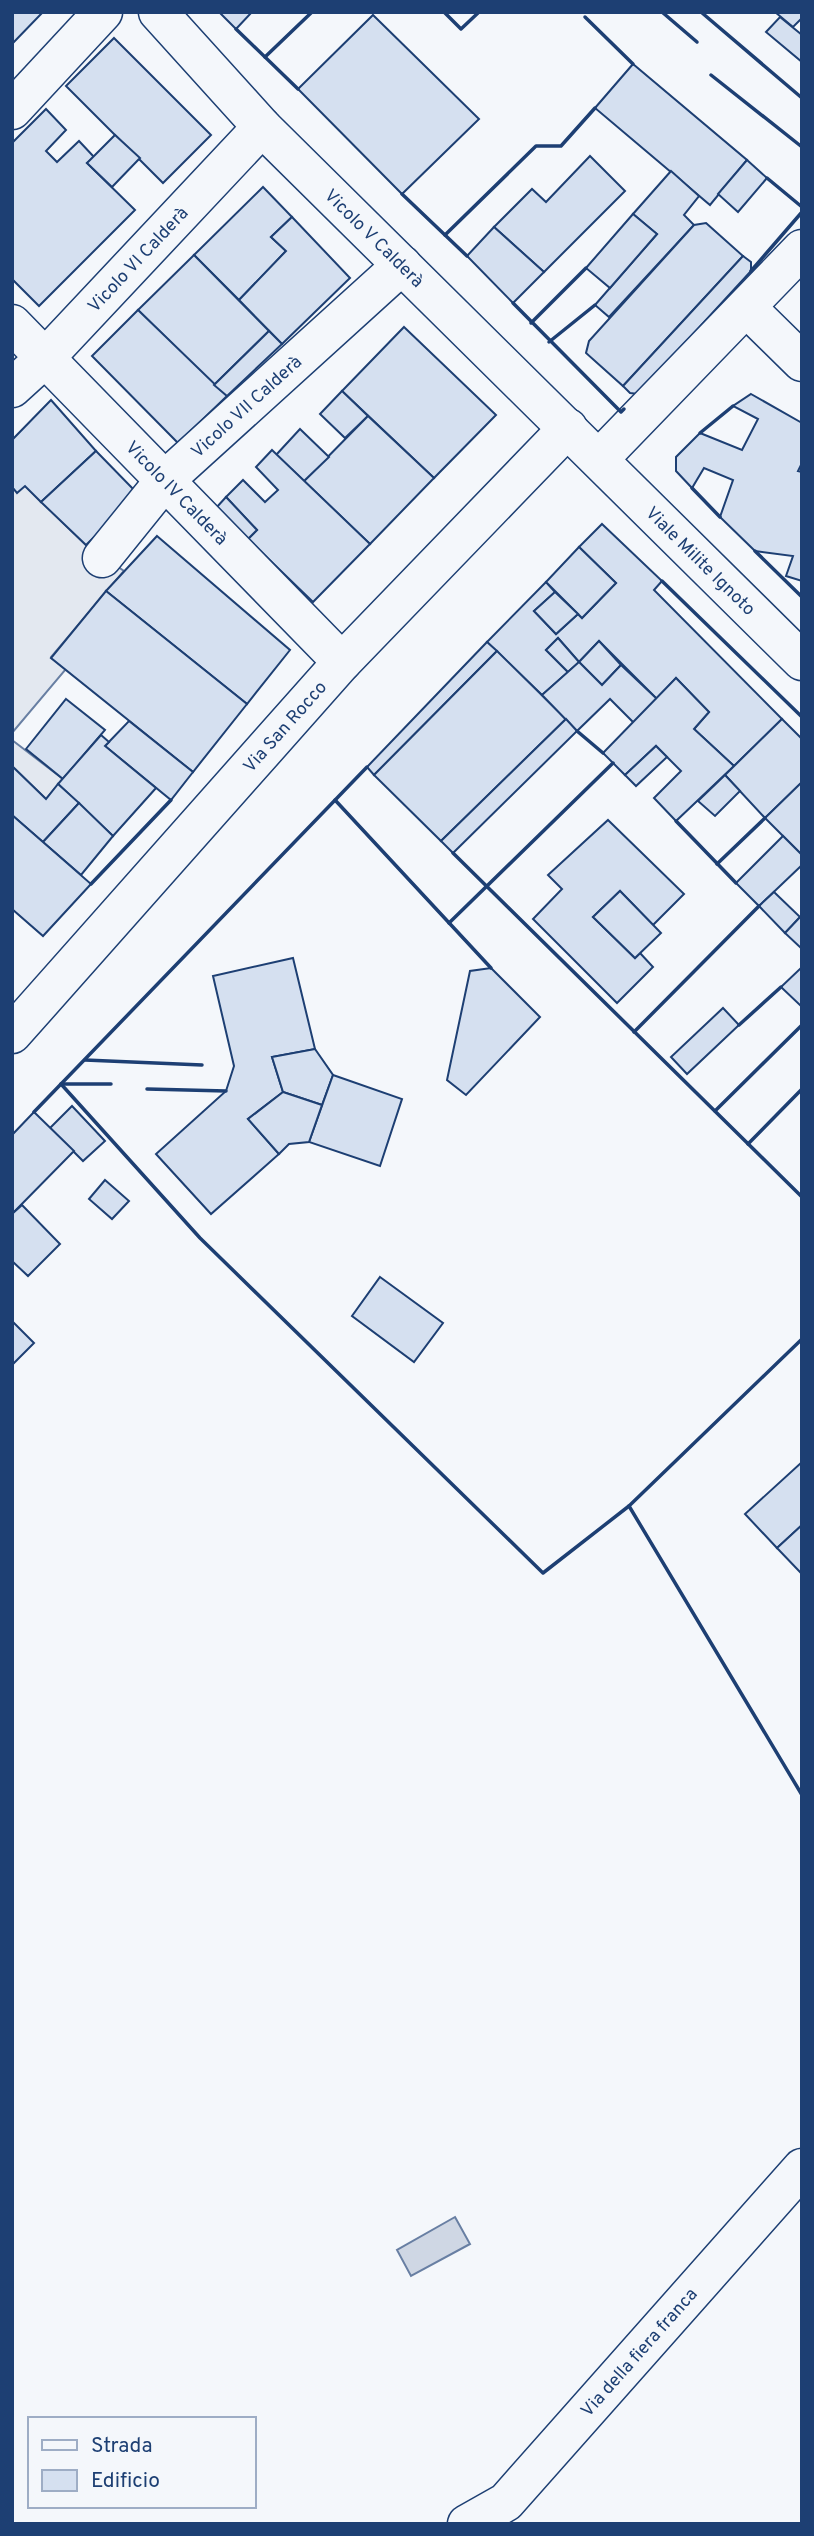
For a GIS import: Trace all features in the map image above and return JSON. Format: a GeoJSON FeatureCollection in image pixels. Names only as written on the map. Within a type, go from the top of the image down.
{"type":"FeatureCollection","features":[{"type":"Feature","properties":{"kind":"street"},"geometry":{"type":"LineString","coordinates":[[12,110],[103,12]]}},
{"type":"Feature","properties":{"kind":"street","name":"Vicolo V Calderà"},"geometry":{"type":"LineString","coordinates":[[158,12],[262,127],[599,459]]}},
{"type":"Feature","properties":{"kind":"street","name":"Vicolo VI Calderà"},"geometry":{"type":"LineString","coordinates":[[12,388],[45,358],[262,127]]}},
{"type":"Feature","properties":{"kind":"street"},"geometry":{"type":"LineString","coordinates":[[599,459],[802,249]]}},
{"type":"Feature","properties":{"kind":"street","name":"Vicolo VII Calderà"},"geometry":{"type":"LineString","coordinates":[[102,558],[164,480],[402,265]]}},
{"type":"Feature","properties":{"kind":"street"},"geometry":{"type":"LineString","coordinates":[[747,308],[802,362]]}},
{"type":"Feature","properties":{"kind":"street","name":"Vicolo IV Calderà"},"geometry":{"type":"LineString","coordinates":[[12,324],[342,662]]}},
{"type":"Feature","properties":{"kind":"street","name":"Via San Rocco"},"geometry":{"type":"LineString","coordinates":[[12,1034],[342,662],[568,428]]}},
{"type":"Feature","properties":{"kind":"street","name":"Viale Milite Ignoto"},"geometry":{"type":"LineString","coordinates":[[599,459],[802,661]]}},
{"type":"Feature","properties":{"kind":"street","name":"Via della fiera franca"},"geometry":{"type":"LineString","coordinates":[[467,2524],[506,2502],[802,2168]]}},
{"type":"Feature","properties":{"kind":"shaded area"},"geometry":{"type":"Polygon","coordinates":[[[25,486],[86,545],[124,571],[51,657],[66,669],[12,733],[12,487],[25,486]]]}},
{"type":"Feature","properties":{"kind":"shaded area"},"geometry":{"type":"Polygon","coordinates":[[[12,740],[63,779],[46,799],[12,766],[12,740]]]}},
{"type":"Feature","properties":{"kind":"shaded area"},"geometry":{"type":"Polygon","coordinates":[[[455,2217],[470,2244],[411,2276],[397,2250],[455,2217]]]}},
{"type":"Feature","properties":{"kind":"building"},"geometry":{"type":"Polygon","coordinates":[[[12,12],[43,12],[12,44],[12,12]]]}},
{"type":"Feature","properties":{"kind":"building"},"geometry":{"type":"Polygon","coordinates":[[[219,12],[252,12],[236,29],[219,12]]]}},
{"type":"Feature","properties":{"kind":"building"},"geometry":{"type":"Polygon","coordinates":[[[775,12],[802,12],[802,18],[793,27],[775,12]]]}},
{"type":"Feature","properties":{"kind":"building"},"geometry":{"type":"Polygon","coordinates":[[[373,15],[479,119],[402,194],[298,89],[373,15]]]}},
{"type":"Feature","properties":{"kind":"building"},"geometry":{"type":"Polygon","coordinates":[[[780,17],[802,35],[802,62],[766,32],[780,17]]]}},
{"type":"Feature","properties":{"kind":"building"},"geometry":{"type":"Polygon","coordinates":[[[114,38],[211,135],[163,183],[66,86],[114,38]]]}},
{"type":"Feature","properties":{"kind":"building"},"geometry":{"type":"Polygon","coordinates":[[[633,64],[747,160],[710,205],[595,108],[633,64]]]}},
{"type":"Feature","properties":{"kind":"building"},"geometry":{"type":"Polygon","coordinates":[[[46,109],[66,130],[46,151],[57,162],[79,141],[94,157],[87,163],[135,210],[39,306],[12,279],[12,143],[46,109]]]}},
{"type":"Feature","properties":{"kind":"building"},"geometry":{"type":"Polygon","coordinates":[[[115,135],[140,158],[112,187],[87,163],[115,135]]]}},
{"type":"Feature","properties":{"kind":"building"},"geometry":{"type":"Polygon","coordinates":[[[590,156],[625,191],[544,272],[494,227],[532,189],[546,202],[590,156]]]}},
{"type":"Feature","properties":{"kind":"building"},"geometry":{"type":"Polygon","coordinates":[[[747,160],[767,178],[738,212],[718,194],[747,160]]]}},
{"type":"Feature","properties":{"kind":"building"},"geometry":{"type":"Polygon","coordinates":[[[671,171],[699,196],[684,215],[694,225],[609,317],[595,305],[657,234],[633,214],[671,171]]]}},
{"type":"Feature","properties":{"kind":"building"},"geometry":{"type":"Polygon","coordinates":[[[263,187],[292,217],[271,237],[286,251],[239,300],[194,255],[263,187]]]}},
{"type":"Feature","properties":{"kind":"building"},"geometry":{"type":"Polygon","coordinates":[[[633,214],[657,234],[610,288],[586,268],[633,214]]]}},
{"type":"Feature","properties":{"kind":"building"},"geometry":{"type":"Polygon","coordinates":[[[292,217],[350,278],[282,344],[239,300],[286,251],[271,237],[292,217]]]}},
{"type":"Feature","properties":{"kind":"building"},"geometry":{"type":"Polygon","coordinates":[[[706,223],[743,256],[623,386],[586,353],[589,341],[694,225],[706,223]]]}},
{"type":"Feature","properties":{"kind":"building"},"geometry":{"type":"Polygon","coordinates":[[[494,227],[544,272],[513,303],[467,256],[494,227]]]}},
{"type":"Feature","properties":{"kind":"building"},"geometry":{"type":"Polygon","coordinates":[[[194,255],[269,331],[214,385],[138,310],[194,255]]]}},
{"type":"Feature","properties":{"kind":"building"},"geometry":{"type":"Polygon","coordinates":[[[743,256],[751,262],[751,271],[638,394],[630,393],[623,386],[743,256]]]}},
{"type":"Feature","properties":{"kind":"building"},"geometry":{"type":"Polygon","coordinates":[[[138,310],[227,396],[178,443],[92,356],[138,310]]]}},
{"type":"Feature","properties":{"kind":"building"},"geometry":{"type":"Polygon","coordinates":[[[404,327],[496,415],[434,478],[342,391],[404,327]]]}},
{"type":"Feature","properties":{"kind":"building"},"geometry":{"type":"Polygon","coordinates":[[[269,331],[282,344],[227,396],[214,385],[269,331]]]}},
{"type":"Feature","properties":{"kind":"building"},"geometry":{"type":"Polygon","coordinates":[[[342,391],[368,416],[345,438],[320,414],[342,391]]]}},
{"type":"Feature","properties":{"kind":"building"},"geometry":{"type":"Polygon","coordinates":[[[751,394],[802,423],[802,463],[798,471],[802,472],[802,581],[786,576],[793,556],[755,551],[720,517],[733,480],[704,468],[692,488],[676,471],[676,457],[700,433],[742,450],[758,419],[733,406],[751,394]]]}},
{"type":"Feature","properties":{"kind":"building"},"geometry":{"type":"Polygon","coordinates":[[[51,400],[96,451],[41,502],[25,486],[17,493],[12,487],[12,440],[51,400]]]}},
{"type":"Feature","properties":{"kind":"building"},"geometry":{"type":"Polygon","coordinates":[[[368,416],[434,478],[370,544],[304,481],[368,416]]]}},
{"type":"Feature","properties":{"kind":"building"},"geometry":{"type":"Polygon","coordinates":[[[300,429],[329,457],[304,481],[276,455],[300,429]]]}},
{"type":"Feature","properties":{"kind":"building"},"geometry":{"type":"Polygon","coordinates":[[[272,450],[370,544],[313,602],[248,539],[257,530],[226,497],[243,480],[265,502],[278,490],[256,467],[272,450]]]}},
{"type":"Feature","properties":{"kind":"building"},"geometry":{"type":"Polygon","coordinates":[[[96,451],[138,494],[86,545],[41,502],[96,451]]]}},
{"type":"Feature","properties":{"kind":"building"},"geometry":{"type":"Polygon","coordinates":[[[226,497],[257,530],[248,539],[216,508],[226,497]]]}},
{"type":"Feature","properties":{"kind":"building"},"geometry":{"type":"Polygon","coordinates":[[[602,524],[662,581],[654,590],[782,719],[734,766],[694,729],[709,712],[676,678],[657,699],[599,641],[579,662],[558,638],[546,650],[568,672],[542,695],[487,642],[546,582],[555,592],[534,611],[556,634],[578,614],[582,618],[616,583],[579,547],[602,524]]]}},
{"type":"Feature","properties":{"kind":"building"},"geometry":{"type":"Polygon","coordinates":[[[157,536],[290,650],[247,704],[106,591],[157,536]]]}},
{"type":"Feature","properties":{"kind":"building"},"geometry":{"type":"Polygon","coordinates":[[[579,547],[616,583],[582,618],[546,582],[579,547]]]}},
{"type":"Feature","properties":{"kind":"building"},"geometry":{"type":"Polygon","coordinates":[[[106,591],[247,704],[193,772],[51,658],[106,591]]]}},
{"type":"Feature","properties":{"kind":"building"},"geometry":{"type":"Polygon","coordinates":[[[555,592],[578,614],[556,634],[534,611],[555,592]]]}},
{"type":"Feature","properties":{"kind":"building"},"geometry":{"type":"Polygon","coordinates":[[[558,638],[579,662],[568,672],[546,650],[558,638]]]}},
{"type":"Feature","properties":{"kind":"building"},"geometry":{"type":"Polygon","coordinates":[[[599,641],[621,665],[602,685],[579,662],[599,641]]]}},
{"type":"Feature","properties":{"kind":"building"},"geometry":{"type":"Polygon","coordinates":[[[487,642],[497,651],[374,775],[367,767],[487,642]]]}},
{"type":"Feature","properties":{"kind":"building"},"geometry":{"type":"Polygon","coordinates":[[[497,651],[566,719],[441,841],[374,775],[497,651]]]}},
{"type":"Feature","properties":{"kind":"building"},"geometry":{"type":"Polygon","coordinates":[[[579,662],[602,685],[621,665],[657,699],[634,723],[610,699],[577,731],[542,695],[579,662]]]}},
{"type":"Feature","properties":{"kind":"building"},"geometry":{"type":"Polygon","coordinates":[[[676,678],[709,712],[694,729],[734,766],[676,821],[654,798],[681,771],[656,746],[625,775],[603,753],[676,678]]]}},
{"type":"Feature","properties":{"kind":"building"},"geometry":{"type":"Polygon","coordinates":[[[66,699],[105,730],[63,779],[26,749],[66,699]]]}},
{"type":"Feature","properties":{"kind":"building"},"geometry":{"type":"Polygon","coordinates":[[[566,719],[577,731],[453,853],[441,841],[566,719]]]}},
{"type":"Feature","properties":{"kind":"building"},"geometry":{"type":"Polygon","coordinates":[[[782,719],[802,739],[802,782],[765,818],[725,775],[782,719]]]}},
{"type":"Feature","properties":{"kind":"building"},"geometry":{"type":"Polygon","coordinates":[[[129,721],[193,772],[171,800],[105,746],[129,721]]]}},
{"type":"Feature","properties":{"kind":"building"},"geometry":{"type":"Polygon","coordinates":[[[101,735],[109,742],[105,746],[156,788],[113,836],[58,784],[101,735]]]}},
{"type":"Feature","properties":{"kind":"building"},"geometry":{"type":"Polygon","coordinates":[[[656,746],[667,757],[636,786],[625,775],[656,746]]]}},
{"type":"Feature","properties":{"kind":"building"},"geometry":{"type":"Polygon","coordinates":[[[12,766],[46,799],[58,784],[79,803],[43,842],[12,815],[12,766]]]}},
{"type":"Feature","properties":{"kind":"building"},"geometry":{"type":"Polygon","coordinates":[[[725,775],[740,791],[715,816],[698,801],[725,775]]]}},
{"type":"Feature","properties":{"kind":"building"},"geometry":{"type":"Polygon","coordinates":[[[802,782],[802,855],[765,818],[802,782]]]}},
{"type":"Feature","properties":{"kind":"building"},"geometry":{"type":"Polygon","coordinates":[[[79,803],[113,836],[81,875],[43,842],[79,803]]]}},
{"type":"Feature","properties":{"kind":"building"},"geometry":{"type":"Polygon","coordinates":[[[12,815],[91,884],[43,936],[12,909],[12,815]]]}},
{"type":"Feature","properties":{"kind":"building"},"geometry":{"type":"Polygon","coordinates":[[[608,820],[684,894],[653,925],[620,891],[593,917],[635,958],[640,953],[653,967],[617,1003],[533,919],[562,889],[548,875],[608,820]]]}},
{"type":"Feature","properties":{"kind":"building"},"geometry":{"type":"Polygon","coordinates":[[[783,836],[802,855],[802,865],[759,906],[736,883],[783,836]]]}},
{"type":"Feature","properties":{"kind":"building"},"geometry":{"type":"Polygon","coordinates":[[[620,891],[661,933],[635,958],[593,917],[620,891]]]}},
{"type":"Feature","properties":{"kind":"building"},"geometry":{"type":"Polygon","coordinates":[[[774,892],[800,917],[785,933],[759,906],[774,892]]]}},
{"type":"Feature","properties":{"kind":"building"},"geometry":{"type":"Polygon","coordinates":[[[802,915],[802,949],[785,933],[802,915]]]}},
{"type":"Feature","properties":{"kind":"building"},"geometry":{"type":"Polygon","coordinates":[[[293,958],[315,1049],[272,1057],[283,1092],[248,1119],[279,1154],[211,1214],[156,1154],[226,1091],[234,1066],[213,976],[293,958]]]}},
{"type":"Feature","properties":{"kind":"building"},"geometry":{"type":"Polygon","coordinates":[[[802,967],[802,1007],[781,987],[802,967]]]}},
{"type":"Feature","properties":{"kind":"building"},"geometry":{"type":"Polygon","coordinates":[[[491,968],[540,1017],[466,1095],[447,1080],[470,971],[491,968]]]}},
{"type":"Feature","properties":{"kind":"building"},"geometry":{"type":"Polygon","coordinates":[[[723,1008],[739,1025],[687,1074],[671,1057],[723,1008]]]}},
{"type":"Feature","properties":{"kind":"building"},"geometry":{"type":"Polygon","coordinates":[[[315,1049],[333,1075],[322,1105],[283,1092],[272,1057],[315,1049]]]}},
{"type":"Feature","properties":{"kind":"building"},"geometry":{"type":"Polygon","coordinates":[[[333,1075],[402,1099],[380,1166],[309,1142],[333,1075]]]}},
{"type":"Feature","properties":{"kind":"building"},"geometry":{"type":"Polygon","coordinates":[[[283,1092],[322,1105],[309,1142],[289,1144],[279,1154],[248,1119],[283,1092]]]}},
{"type":"Feature","properties":{"kind":"building"},"geometry":{"type":"Polygon","coordinates":[[[72,1106],[105,1141],[83,1161],[50,1128],[72,1106]]]}},
{"type":"Feature","properties":{"kind":"building"},"geometry":{"type":"Polygon","coordinates":[[[34,1112],[74,1151],[12,1214],[12,1135],[34,1112]]]}},
{"type":"Feature","properties":{"kind":"building"},"geometry":{"type":"Polygon","coordinates":[[[105,1180],[129,1201],[112,1219],[89,1199],[105,1180]]]}},
{"type":"Feature","properties":{"kind":"building"},"geometry":{"type":"Polygon","coordinates":[[[22,1205],[60,1244],[28,1276],[12,1261],[12,1214],[22,1205]]]}},
{"type":"Feature","properties":{"kind":"building"},"geometry":{"type":"Polygon","coordinates":[[[380,1277],[443,1323],[414,1362],[352,1316],[380,1277]]]}},
{"type":"Feature","properties":{"kind":"building"},"geometry":{"type":"Polygon","coordinates":[[[12,1321],[34,1343],[12,1365],[12,1321]]]}},
{"type":"Feature","properties":{"kind":"building"},"geometry":{"type":"Polygon","coordinates":[[[802,1462],[802,1525],[777,1548],[745,1514],[802,1462]]]}},
{"type":"Feature","properties":{"kind":"building"},"geometry":{"type":"Polygon","coordinates":[[[802,1525],[802,1570],[800,1572],[777,1548],[802,1525]]]}},
{"type":"Feature","properties":{"kind":"wall"},"geometry":{"type":"LineString","coordinates":[[265,57],[312,12]]}},
{"type":"Feature","properties":{"kind":"wall"},"geometry":{"type":"LineString","coordinates":[[444,12],[461,29],[479,12]]}},
{"type":"Feature","properties":{"kind":"wall"},"geometry":{"type":"LineString","coordinates":[[662,12],[697,42]]}},
{"type":"Feature","properties":{"kind":"wall"},"geometry":{"type":"LineString","coordinates":[[701,12],[802,98]]}},
{"type":"Feature","properties":{"kind":"wall"},"geometry":{"type":"LineString","coordinates":[[585,17],[633,64]]}},
{"type":"Feature","properties":{"kind":"wall"},"geometry":{"type":"LineString","coordinates":[[236,29],[298,89]]}},
{"type":"Feature","properties":{"kind":"wall"},"geometry":{"type":"LineString","coordinates":[[711,75],[802,147]]}},
{"type":"Feature","properties":{"kind":"wall"},"geometry":{"type":"LineString","coordinates":[[445,235],[536,146],[561,146],[595,108]]}},
{"type":"Feature","properties":{"kind":"wall"},"geometry":{"type":"LineString","coordinates":[[767,178],[802,207]]}},
{"type":"Feature","properties":{"kind":"wall"},"geometry":{"type":"LineString","coordinates":[[402,194],[467,256]]}},
{"type":"Feature","properties":{"kind":"wall"},"geometry":{"type":"LineString","coordinates":[[751,271],[802,212]]}},
{"type":"Feature","properties":{"kind":"wall"},"geometry":{"type":"LineString","coordinates":[[531,323],[586,268]]}},
{"type":"Feature","properties":{"kind":"wall"},"geometry":{"type":"LineString","coordinates":[[513,303],[621,412],[624,409]]}},
{"type":"Feature","properties":{"kind":"wall"},"geometry":{"type":"LineString","coordinates":[[549,342],[595,305]]}},
{"type":"Feature","properties":{"kind":"wall"},"geometry":{"type":"LineString","coordinates":[[700,433],[733,406]]}},
{"type":"Feature","properties":{"kind":"wall"},"geometry":{"type":"LineString","coordinates":[[692,488],[720,517]]}},
{"type":"Feature","properties":{"kind":"wall"},"geometry":{"type":"LineString","coordinates":[[755,551],[802,597]]}},
{"type":"Feature","properties":{"kind":"wall"},"geometry":{"type":"LineString","coordinates":[[662,581],[802,717]]}},
{"type":"Feature","properties":{"kind":"wall"},"geometry":{"type":"LineString","coordinates":[[577,731],[603,753]]}},
{"type":"Feature","properties":{"kind":"wall"},"geometry":{"type":"LineString","coordinates":[[449,923],[613,763]]}},
{"type":"Feature","properties":{"kind":"wall"},"geometry":{"type":"LineString","coordinates":[[34,1112],[367,767]]}},
{"type":"Feature","properties":{"kind":"wall"},"geometry":{"type":"LineString","coordinates":[[91,884],[171,800]]}},
{"type":"Feature","properties":{"kind":"wall"},"geometry":{"type":"LineString","coordinates":[[335,800],[491,968]]}},
{"type":"Feature","properties":{"kind":"wall"},"geometry":{"type":"LineString","coordinates":[[717,864],[765,818]]}},
{"type":"Feature","properties":{"kind":"wall"},"geometry":{"type":"LineString","coordinates":[[676,821],[736,883]]}},
{"type":"Feature","properties":{"kind":"wall"},"geometry":{"type":"LineString","coordinates":[[453,853],[802,1197]]}},
{"type":"Feature","properties":{"kind":"wall"},"geometry":{"type":"LineString","coordinates":[[634,1032],[759,906]]}},
{"type":"Feature","properties":{"kind":"wall"},"geometry":{"type":"LineString","coordinates":[[739,1025],[781,987]]}},
{"type":"Feature","properties":{"kind":"wall"},"geometry":{"type":"LineString","coordinates":[[715,1111],[802,1025]]}},
{"type":"Feature","properties":{"kind":"wall"},"geometry":{"type":"LineString","coordinates":[[85,1060],[202,1065]]}},
{"type":"Feature","properties":{"kind":"wall"},"geometry":{"type":"LineString","coordinates":[[61,1084],[200,1238],[543,1573],[629,1506],[802,1339]]}},
{"type":"Feature","properties":{"kind":"wall"},"geometry":{"type":"LineString","coordinates":[[61,1084],[111,1084]]}},
{"type":"Feature","properties":{"kind":"wall"},"geometry":{"type":"LineString","coordinates":[[147,1089],[226,1091]]}},
{"type":"Feature","properties":{"kind":"wall"},"geometry":{"type":"LineString","coordinates":[[748,1144],[802,1089]]}},
{"type":"Feature","properties":{"kind":"wall"},"geometry":{"type":"LineString","coordinates":[[629,1506],[802,1795]]}}]}
